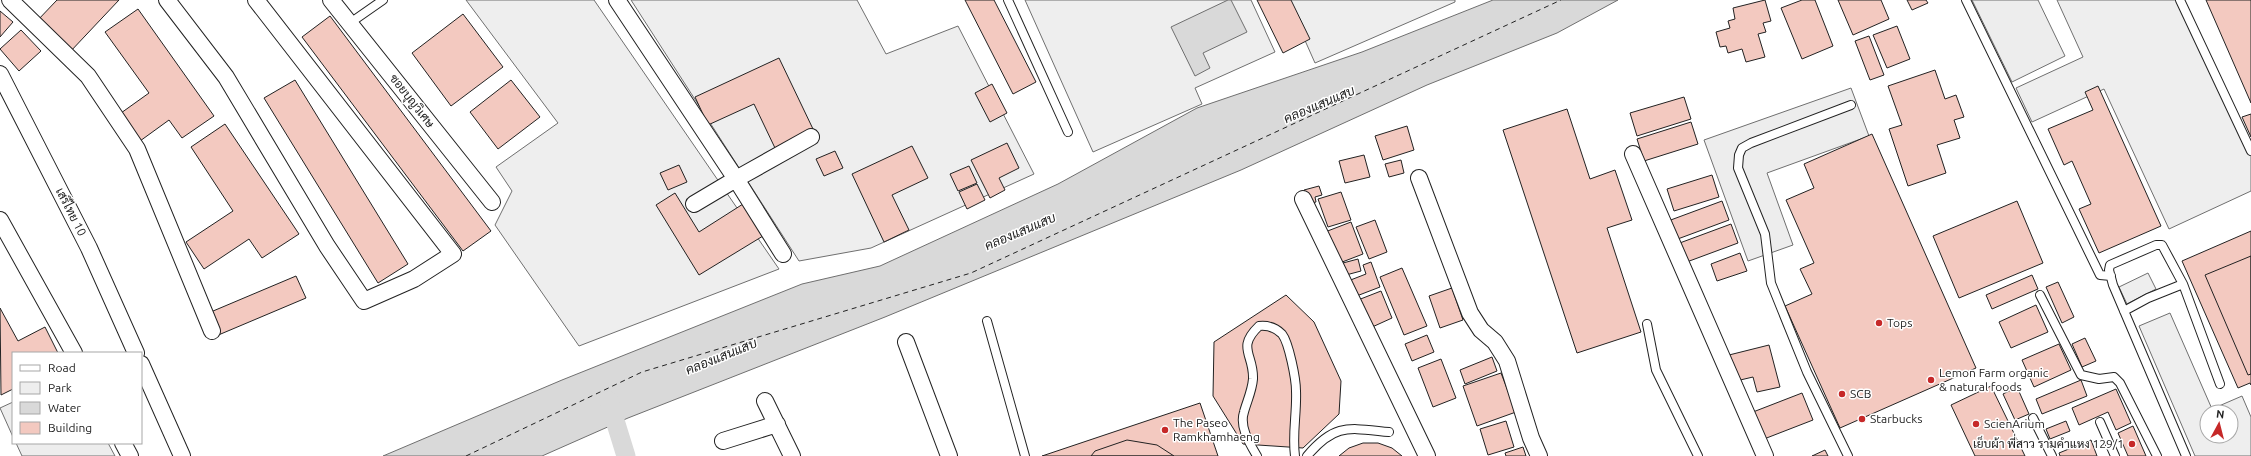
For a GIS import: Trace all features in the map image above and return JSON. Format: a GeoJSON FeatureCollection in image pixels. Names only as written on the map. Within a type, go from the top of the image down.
{"type":"FeatureCollection","features":[{"type":"Feature","properties":{"kind":"street"},"geometry":{"type":"LineString","coordinates":[[10,0],[88,76],[137,149],[212,331]]}},
{"type":"Feature","properties":{"kind":"street"},"geometry":{"type":"LineString","coordinates":[[166,0],[226,77],[327,246],[364,301],[414,278],[452,254],[256,0]]}},
{"type":"Feature","properties":{"kind":"street","name":"ซอยบุญวิเศษ"},"geometry":{"type":"LineString","coordinates":[[331,0],[492,202]]}},
{"type":"Feature","properties":{"kind":"street"},"geometry":{"type":"LineString","coordinates":[[617,0],[736,179],[783,254]]}},
{"type":"Feature","properties":{"kind":"street","name":"เสรีไทย 10"},"geometry":{"type":"LineString","coordinates":[[0,74],[89,248],[136,352]]}},
{"type":"Feature","properties":{"kind":"street"},"geometry":{"type":"LineString","coordinates":[[694,204],[811,137]]}},
{"type":"Feature","properties":{"kind":"street"},"geometry":{"type":"LineString","coordinates":[[1633,154],[1765,456]]}},
{"type":"Feature","properties":{"kind":"street"},"geometry":{"type":"LineString","coordinates":[[1420,178],[1470,314],[1481,330],[1495,342],[1507,361],[1531,438],[1539,456]]}},
{"type":"Feature","properties":{"kind":"street"},"geometry":{"type":"LineString","coordinates":[[1303,199],[1427,456]]}},
{"type":"Feature","properties":{"kind":"street"},"geometry":{"type":"LineString","coordinates":[[0,220],[73,352]]}},
{"type":"Feature","properties":{"kind":"street"},"geometry":{"type":"LineString","coordinates":[[906,342],[949,456]]}},
{"type":"Feature","properties":{"kind":"street"},"geometry":{"type":"LineString","coordinates":[[142,366],[182,456]]}},
{"type":"Feature","properties":{"kind":"street"},"geometry":{"type":"LineString","coordinates":[[765,402],[792,456]]}},
{"type":"Feature","properties":{"kind":"street"},"geometry":{"type":"LineString","coordinates":[[723,441],[777,424]]}},
{"type":"Feature","properties":{"kind":"street"},"geometry":{"type":"LineString","coordinates":[[124,444],[130,456]]}},
{"type":"Feature","properties":{"kind":"lane"},"geometry":{"type":"LineString","coordinates":[[350,23],[383,0]]}},
{"type":"Feature","properties":{"kind":"lane"},"geometry":{"type":"LineString","coordinates":[[1008,0],[1068,132]]}},
{"type":"Feature","properties":{"kind":"lane"},"geometry":{"type":"LineString","coordinates":[[1966,0],[2100,275],[2111,276]]}},
{"type":"Feature","properties":{"kind":"lane"},"geometry":{"type":"LineString","coordinates":[[2180,0],[2251,151]]}},
{"type":"Feature","properties":{"kind":"lane"},"geometry":{"type":"LineString","coordinates":[[1848,456],[1807,372],[1771,283],[1765,234],[1738,162],[1742,148],[1751,143],[1851,105]]}},
{"type":"Feature","properties":{"kind":"lane"},"geometry":{"type":"LineString","coordinates":[[2186,456],[2124,310],[2111,276],[2110,265],[2158,245],[2162,246],[2183,284],[2220,384]]}},
{"type":"Feature","properties":{"kind":"lane"},"geometry":{"type":"LineString","coordinates":[[2124,310],[2148,298],[2183,284]]}},
{"type":"Feature","properties":{"kind":"lane"},"geometry":{"type":"LineString","coordinates":[[2040,295],[2081,375],[2098,379],[2114,377],[2120,384],[2157,456]]}},
{"type":"Feature","properties":{"kind":"lane"},"geometry":{"type":"LineString","coordinates":[[987,321],[1025,456]]}},
{"type":"Feature","properties":{"kind":"lane"},"geometry":{"type":"LineString","coordinates":[[1647,324],[1656,370],[1698,456]]}},
{"type":"Feature","properties":{"kind":"lane"},"geometry":{"type":"LineString","coordinates":[[1257,456],[1247,437],[1243,414],[1252,388],[1253,377],[1247,353],[1247,342],[1250,335],[1260,326],[1274,328],[1282,335],[1288,348],[1296,390],[1294,456]]}},
{"type":"Feature","properties":{"kind":"lane"},"geometry":{"type":"LineString","coordinates":[[2033,418],[2052,456]]}},
{"type":"Feature","properties":{"kind":"lane"},"geometry":{"type":"LineString","coordinates":[[2100,422],[2115,456]]}},
{"type":"Feature","properties":{"kind":"lane"},"geometry":{"type":"LineString","coordinates":[[1307,456],[1323,438],[1335,431],[1357,429],[1389,432]]}},
{"type":"Feature","properties":{"kind":"green space"},"geometry":{"type":"Polygon","coordinates":[[[466,0],[594,0],[779,269],[579,346],[495,225],[512,191],[496,167],[558,123],[466,0]]]}},
{"type":"Feature","properties":{"kind":"green space"},"geometry":{"type":"Polygon","coordinates":[[[631,0],[857,0],[886,54],[958,26],[1034,174],[871,248],[799,261],[631,0]]]}},
{"type":"Feature","properties":{"kind":"green space"},"geometry":{"type":"Polygon","coordinates":[[[1025,0],[1251,0],[1275,52],[1195,88],[1202,104],[1093,152],[1025,0]]]}},
{"type":"Feature","properties":{"kind":"green space"},"geometry":{"type":"Polygon","coordinates":[[[1287,0],[1455,0],[1455,2],[1315,63],[1287,0]]]}},
{"type":"Feature","properties":{"kind":"green space"},"geometry":{"type":"Polygon","coordinates":[[[2057,0],[2178,0],[2251,156],[2251,191],[2169,229],[2104,89],[2032,122],[2016,88],[2083,57],[2057,0]]]}},
{"type":"Feature","properties":{"kind":"green space"},"geometry":{"type":"Polygon","coordinates":[[[2148,273],[2156,289],[2127,304],[2119,287],[2148,273]]]}},
{"type":"Feature","properties":{"kind":"green space"},"geometry":{"type":"Polygon","coordinates":[[[2170,313],[2210,404],[2199,404],[2199,444],[2239,444],[2239,404],[2224,404],[2242,396],[2251,417],[2251,456],[2195,456],[2139,326],[2170,313]]]}},
{"type":"Feature","properties":{"kind":"shaded area"},"geometry":{"type":"Polygon","coordinates":[[[1972,0],[2038,0],[2065,56],[2012,82],[1972,0]]]}},
{"type":"Feature","properties":{"kind":"shaded area"},"geometry":{"type":"Polygon","coordinates":[[[1851,88],[1869,136],[1767,173],[1793,245],[1748,261],[1704,140],[1851,88]]]}},
{"type":"Feature","properties":{"kind":"shaded area"},"geometry":{"type":"Polygon","coordinates":[[[12,402],[12,435],[0,408],[12,402]]]}},
{"type":"Feature","properties":{"kind":"shaded area"},"geometry":{"type":"Polygon","coordinates":[[[16,444],[109,444],[115,456],[22,456],[16,444]]]}},
{"type":"Feature","properties":{"kind":"water"},"geometry":{"type":"Polygon","coordinates":[[[1228,0],[1231,0],[1247,32],[1203,53],[1210,68],[1195,76],[1171,27],[1228,0]]]}},
{"type":"Feature","properties":{"kind":"water","name":"คลองแสนแสบ"},"geometry":{"type":"Polygon","coordinates":[[[1493,0],[1618,0],[1557,33],[1427,85],[1241,170],[885,317],[628,418],[542,456],[383,456],[562,380],[802,284],[880,266],[1058,184],[1197,108],[1362,52],[1493,0]]]}},
{"type":"Feature","properties":{"kind":"building"},"geometry":{"type":"Polygon","coordinates":[[[57,0],[119,0],[69,53],[36,22],[57,0]]]}},
{"type":"Feature","properties":{"kind":"building"},"geometry":{"type":"Polygon","coordinates":[[[965,0],[994,0],[1036,82],[1013,94],[965,0]]]}},
{"type":"Feature","properties":{"kind":"building"},"geometry":{"type":"Polygon","coordinates":[[[1257,0],[1291,0],[1310,39],[1283,53],[1257,0]]]}},
{"type":"Feature","properties":{"kind":"building"},"geometry":{"type":"Polygon","coordinates":[[[1765,0],[1771,21],[1763,23],[1766,32],[1758,34],[1765,57],[1746,62],[1742,49],[1728,53],[1726,46],[1720,47],[1716,32],[1730,28],[1728,21],[1735,19],[1733,8],[1765,0]]]}},
{"type":"Feature","properties":{"kind":"building"},"geometry":{"type":"Polygon","coordinates":[[[1802,0],[1815,0],[1833,46],[1802,59],[1781,8],[1802,0]]]}},
{"type":"Feature","properties":{"kind":"building"},"geometry":{"type":"Polygon","coordinates":[[[1838,0],[1881,0],[1889,19],[1853,35],[1838,0]]]}},
{"type":"Feature","properties":{"kind":"building"},"geometry":{"type":"Polygon","coordinates":[[[1907,0],[1926,0],[1928,3],[1912,10],[1907,0]]]}},
{"type":"Feature","properties":{"kind":"building"},"geometry":{"type":"Polygon","coordinates":[[[2206,0],[2251,0],[2251,103],[2206,0]]]}},
{"type":"Feature","properties":{"kind":"building"},"geometry":{"type":"Polygon","coordinates":[[[138,9],[214,116],[182,138],[169,120],[140,141],[121,113],[149,93],[105,32],[138,9]]]}},
{"type":"Feature","properties":{"kind":"building"},"geometry":{"type":"Polygon","coordinates":[[[0,11],[13,22],[0,37],[0,11]]]}},
{"type":"Feature","properties":{"kind":"building"},"geometry":{"type":"Polygon","coordinates":[[[463,14],[503,67],[451,106],[412,53],[463,14]]]}},
{"type":"Feature","properties":{"kind":"building"},"geometry":{"type":"Polygon","coordinates":[[[330,16],[491,231],[463,251],[302,37],[330,16]]]}},
{"type":"Feature","properties":{"kind":"building"},"geometry":{"type":"Polygon","coordinates":[[[1897,26],[1910,59],[1887,68],[1873,35],[1897,26]]]}},
{"type":"Feature","properties":{"kind":"building"},"geometry":{"type":"Polygon","coordinates":[[[21,30],[41,51],[19,71],[0,49],[21,30]]]}},
{"type":"Feature","properties":{"kind":"building"},"geometry":{"type":"Polygon","coordinates":[[[1869,36],[1884,75],[1870,80],[1855,41],[1869,36]]]}},
{"type":"Feature","properties":{"kind":"building"},"geometry":{"type":"Polygon","coordinates":[[[779,58],[813,129],[775,148],[754,104],[708,125],[695,97],[779,58]]]}},
{"type":"Feature","properties":{"kind":"building"},"geometry":{"type":"Polygon","coordinates":[[[1935,70],[1945,99],[1956,95],[1964,117],[1954,120],[1960,138],[1937,145],[1946,173],[1908,186],[1889,129],[1902,125],[1888,86],[1935,70]]]}},
{"type":"Feature","properties":{"kind":"building"},"geometry":{"type":"Polygon","coordinates":[[[295,80],[408,264],[378,283],[264,98],[295,80]]]}},
{"type":"Feature","properties":{"kind":"building"},"geometry":{"type":"Polygon","coordinates":[[[511,80],[540,117],[498,149],[470,112],[511,80]]]}},
{"type":"Feature","properties":{"kind":"building"},"geometry":{"type":"Polygon","coordinates":[[[992,84],[1007,113],[990,122],[975,93],[992,84]]]}},
{"type":"Feature","properties":{"kind":"building"},"geometry":{"type":"Polygon","coordinates":[[[2098,86],[2161,226],[2099,253],[2079,209],[2091,204],[2072,161],[2064,165],[2048,129],[2093,110],[2085,92],[2098,86]]]}},
{"type":"Feature","properties":{"kind":"building"},"geometry":{"type":"Polygon","coordinates":[[[1684,97],[1691,119],[1637,136],[1630,113],[1684,97]]]}},
{"type":"Feature","properties":{"kind":"building"},"geometry":{"type":"Polygon","coordinates":[[[1567,109],[1590,179],[1615,170],[1632,220],[1607,228],[1641,332],[1577,353],[1503,130],[1567,109]]]}},
{"type":"Feature","properties":{"kind":"building"},"geometry":{"type":"Polygon","coordinates":[[[2251,114],[2251,137],[2242,117],[2251,114]]]}},
{"type":"Feature","properties":{"kind":"building"},"geometry":{"type":"Polygon","coordinates":[[[1691,122],[1698,144],[1644,161],[1637,139],[1691,122]]]}},
{"type":"Feature","properties":{"kind":"building"},"geometry":{"type":"Polygon","coordinates":[[[225,124],[299,234],[262,258],[249,239],[204,269],[186,242],[233,211],[191,147],[225,124]]]}},
{"type":"Feature","properties":{"kind":"building"},"geometry":{"type":"Polygon","coordinates":[[[1407,126],[1414,150],[1383,160],[1375,136],[1407,126]]]}},
{"type":"Feature","properties":{"kind":"building"},"geometry":{"type":"Polygon","coordinates":[[[1872,134],[1976,368],[1840,428],[1785,306],[1812,294],[1800,269],[1814,263],[1786,200],[1814,188],[1804,164],[1872,134]]]}},
{"type":"Feature","properties":{"kind":"building"},"geometry":{"type":"Polygon","coordinates":[[[1007,143],[1019,168],[999,178],[1005,190],[990,198],[971,160],[1007,143]]]}},
{"type":"Feature","properties":{"kind":"building"},"geometry":{"type":"Polygon","coordinates":[[[912,146],[928,178],[892,195],[909,230],[884,242],[852,174],[912,146]]]}},
{"type":"Feature","properties":{"kind":"building"},"geometry":{"type":"Polygon","coordinates":[[[835,151],[843,168],[824,176],[816,159],[835,151]]]}},
{"type":"Feature","properties":{"kind":"building"},"geometry":{"type":"Polygon","coordinates":[[[1364,155],[1370,177],[1345,183],[1339,161],[1364,155]]]}},
{"type":"Feature","properties":{"kind":"building"},"geometry":{"type":"Polygon","coordinates":[[[1401,160],[1404,173],[1389,177],[1385,164],[1401,160]]]}},
{"type":"Feature","properties":{"kind":"building"},"geometry":{"type":"Polygon","coordinates":[[[679,165],[687,182],[668,190],[660,173],[679,165]]]}},
{"type":"Feature","properties":{"kind":"building"},"geometry":{"type":"Polygon","coordinates":[[[969,166],[977,183],[958,191],[950,174],[969,166]]]}},
{"type":"Feature","properties":{"kind":"building"},"geometry":{"type":"Polygon","coordinates":[[[1712,175],[1719,197],[1674,211],[1667,189],[1712,175]]]}},
{"type":"Feature","properties":{"kind":"building"},"geometry":{"type":"Polygon","coordinates":[[[977,184],[985,200],[967,209],[959,192],[977,184]]]}},
{"type":"Feature","properties":{"kind":"building"},"geometry":{"type":"Polygon","coordinates":[[[1319,186],[1322,195],[1315,197],[1316,202],[1308,204],[1304,190],[1319,186]]]}},
{"type":"Feature","properties":{"kind":"building"},"geometry":{"type":"Polygon","coordinates":[[[1341,192],[1351,220],[1328,227],[1318,199],[1341,192]]]}},
{"type":"Feature","properties":{"kind":"building"},"geometry":{"type":"Polygon","coordinates":[[[675,193],[699,232],[743,204],[763,236],[699,275],[656,205],[675,193]]]}},
{"type":"Feature","properties":{"kind":"building"},"geometry":{"type":"Polygon","coordinates":[[[1722,201],[1729,220],[1675,240],[1668,221],[1722,201]]]}},
{"type":"Feature","properties":{"kind":"building"},"geometry":{"type":"Polygon","coordinates":[[[2017,201],[2043,263],[1959,298],[1933,236],[2017,201]]]}},
{"type":"Feature","properties":{"kind":"building"},"geometry":{"type":"Polygon","coordinates":[[[1375,220],[1387,252],[1369,259],[1356,227],[1375,220]]]}},
{"type":"Feature","properties":{"kind":"building"},"geometry":{"type":"Polygon","coordinates":[[[1351,222],[1363,254],[1337,264],[1325,232],[1351,222]]]}},
{"type":"Feature","properties":{"kind":"building"},"geometry":{"type":"Polygon","coordinates":[[[1731,224],[1738,243],[1684,263],[1677,244],[1731,224]]]}},
{"type":"Feature","properties":{"kind":"building"},"geometry":{"type":"Polygon","coordinates":[[[2251,231],[2251,385],[2250,383],[2238,388],[2182,261],[2251,231]]]}},
{"type":"Feature","properties":{"kind":"building"},"geometry":{"type":"Polygon","coordinates":[[[1740,253],[1747,271],[1717,281],[1711,264],[1740,253]]]}},
{"type":"Feature","properties":{"kind":"building"},"geometry":{"type":"Polygon","coordinates":[[[2251,256],[2251,374],[2248,375],[2205,275],[2251,256]]]}},
{"type":"Feature","properties":{"kind":"building"},"geometry":{"type":"Polygon","coordinates":[[[1358,259],[1361,271],[1346,275],[1343,263],[1358,259]]]}},
{"type":"Feature","properties":{"kind":"building"},"geometry":{"type":"Polygon","coordinates":[[[1371,262],[1380,287],[1354,297],[1348,281],[1366,274],[1363,265],[1371,262]]]}},
{"type":"Feature","properties":{"kind":"building"},"geometry":{"type":"Polygon","coordinates":[[[1402,268],[1427,326],[1404,335],[1380,277],[1402,268]]]}},
{"type":"Feature","properties":{"kind":"building"},"geometry":{"type":"Polygon","coordinates":[[[2032,275],[2038,289],[1992,309],[1986,295],[2032,275]]]}},
{"type":"Feature","properties":{"kind":"building"},"geometry":{"type":"Polygon","coordinates":[[[296,276],[306,298],[216,336],[206,314],[296,276]]]}},
{"type":"Feature","properties":{"kind":"building"},"geometry":{"type":"Polygon","coordinates":[[[2058,282],[2074,317],[2062,323],[2046,287],[2058,282]]]}},
{"type":"Feature","properties":{"kind":"building"},"geometry":{"type":"Polygon","coordinates":[[[1452,288],[1463,320],[1440,328],[1429,296],[1452,288]]]}},
{"type":"Feature","properties":{"kind":"building"},"geometry":{"type":"Polygon","coordinates":[[[1381,291],[1392,318],[1370,328],[1358,300],[1381,291]]]}},
{"type":"Feature","properties":{"kind":"building"},"geometry":{"type":"Polygon","coordinates":[[[1286,295],[1314,322],[1341,381],[1339,414],[1303,448],[1243,444],[1213,396],[1214,342],[1286,295]]]}},
{"type":"Feature","properties":{"kind":"building"},"geometry":{"type":"Polygon","coordinates":[[[2036,305],[2048,332],[2011,348],[1999,322],[2036,305]]]}},
{"type":"Feature","properties":{"kind":"building"},"geometry":{"type":"Polygon","coordinates":[[[0,308],[18,341],[45,327],[58,352],[12,352],[12,390],[1,395],[0,308]]]}},
{"type":"Feature","properties":{"kind":"building"},"geometry":{"type":"Polygon","coordinates":[[[1427,335],[1434,352],[1412,361],[1405,344],[1427,335]]]}},
{"type":"Feature","properties":{"kind":"building"},"geometry":{"type":"Polygon","coordinates":[[[2085,338],[2096,361],[2082,367],[2072,344],[2085,338]]]}},
{"type":"Feature","properties":{"kind":"building"},"geometry":{"type":"Polygon","coordinates":[[[2059,344],[2071,370],[2034,387],[2022,360],[2059,344]]]}},
{"type":"Feature","properties":{"kind":"building"},"geometry":{"type":"Polygon","coordinates":[[[1769,345],[1780,387],[1757,392],[1753,377],[1736,381],[1729,355],[1769,345]]]}},
{"type":"Feature","properties":{"kind":"building"},"geometry":{"type":"Polygon","coordinates":[[[1492,357],[1497,371],[1465,384],[1460,370],[1492,357]]]}},
{"type":"Feature","properties":{"kind":"building"},"geometry":{"type":"Polygon","coordinates":[[[1441,359],[1456,398],[1433,407],[1418,368],[1441,359]]]}},
{"type":"Feature","properties":{"kind":"building"},"geometry":{"type":"Polygon","coordinates":[[[1501,373],[1516,412],[1477,426],[1463,386],[1501,373]]]}},
{"type":"Feature","properties":{"kind":"building"},"geometry":{"type":"Polygon","coordinates":[[[2081,380],[2087,396],[2042,414],[2036,399],[2081,380]]]}},
{"type":"Feature","properties":{"kind":"building"},"geometry":{"type":"Polygon","coordinates":[[[1991,386],[2025,456],[1975,456],[1951,405],[1991,386]]]}},
{"type":"Feature","properties":{"kind":"building"},"geometry":{"type":"Polygon","coordinates":[[[2017,387],[2029,414],[2015,420],[2003,394],[2017,387]]]}},
{"type":"Feature","properties":{"kind":"building"},"geometry":{"type":"Polygon","coordinates":[[[2116,389],[2131,423],[2116,430],[2108,412],[2079,425],[2072,408],[2116,389]]]}},
{"type":"Feature","properties":{"kind":"building"},"geometry":{"type":"Polygon","coordinates":[[[1802,393],[1813,420],[1764,439],[1753,412],[1802,393]]]}},
{"type":"Feature","properties":{"kind":"building","name":"The Paseo Ramkhamhaeng"},"geometry":{"type":"Polygon","coordinates":[[[1200,403],[1218,456],[1042,456],[1200,403]]]}},
{"type":"Feature","properties":{"kind":"building"},"geometry":{"type":"Polygon","coordinates":[[[1506,421],[1514,447],[1488,455],[1480,429],[1506,421]]]}},
{"type":"Feature","properties":{"kind":"building"},"geometry":{"type":"Polygon","coordinates":[[[2066,421],[2070,431],[2050,439],[2046,429],[2066,421]]]}},
{"type":"Feature","properties":{"kind":"building","name":"เย็บผ้า พี่สาว รามคำแหง 129/1"},"geometry":{"type":"Polygon","coordinates":[[[2133,426],[2146,456],[2128,456],[2118,433],[2133,426]]]}},
{"type":"Feature","properties":{"kind":"building"},"geometry":{"type":"Polygon","coordinates":[[[1127,440],[1157,445],[1174,456],[1091,456],[1095,451],[1127,440]]]}},
{"type":"Feature","properties":{"kind":"building"},"geometry":{"type":"Polygon","coordinates":[[[2091,440],[2097,456],[2060,456],[2059,453],[2091,440]]]}},
{"type":"Feature","properties":{"kind":"building"},"geometry":{"type":"Polygon","coordinates":[[[1363,443],[1378,443],[1392,448],[1402,456],[1339,456],[1349,448],[1363,443]]]}},
{"type":"Feature","properties":{"kind":"building"},"geometry":{"type":"Polygon","coordinates":[[[1523,447],[1526,456],[1506,456],[1505,453],[1523,447]]]}},
{"type":"Feature","properties":{"kind":"building"},"geometry":{"type":"Polygon","coordinates":[[[1825,450],[1828,456],[1812,456],[1825,450]]]}},
{"type":"Feature","properties":{"kind":"waterway"},"geometry":{"type":"LineString","coordinates":[[609,401],[626,456]]}},
{"type":"Feature","properties":{"kind":"ferry route"},"geometry":{"type":"LineString","coordinates":[[466,456],[642,372],[971,273],[1561,0]]}},
{"type":"Feature","properties":{"kind":"place","name":"Tops"},"geometry":{"type":"Point","coordinates":[1879,323]}},
{"type":"Feature","properties":{"kind":"place","name":"Lemon Farm organic & natural foods"},"geometry":{"type":"Point","coordinates":[1931,380]}},
{"type":"Feature","properties":{"kind":"place","name":"SCB"},"geometry":{"type":"Point","coordinates":[1842,394]}},
{"type":"Feature","properties":{"kind":"place","name":"Starbucks"},"geometry":{"type":"Point","coordinates":[1862,419]}},
{"type":"Feature","properties":{"kind":"place","name":"ScienArium"},"geometry":{"type":"Point","coordinates":[1976,424]}},
{"type":"Feature","properties":{"kind":"place","name":"The Paseo Ramkhamhaeng"},"geometry":{"type":"Point","coordinates":[1165,430]}},
{"type":"Feature","properties":{"kind":"place","name":"เย็บผ้า พี่สาว รามคำแหง 129/1"},"geometry":{"type":"Point","coordinates":[2132,444]}}]}
